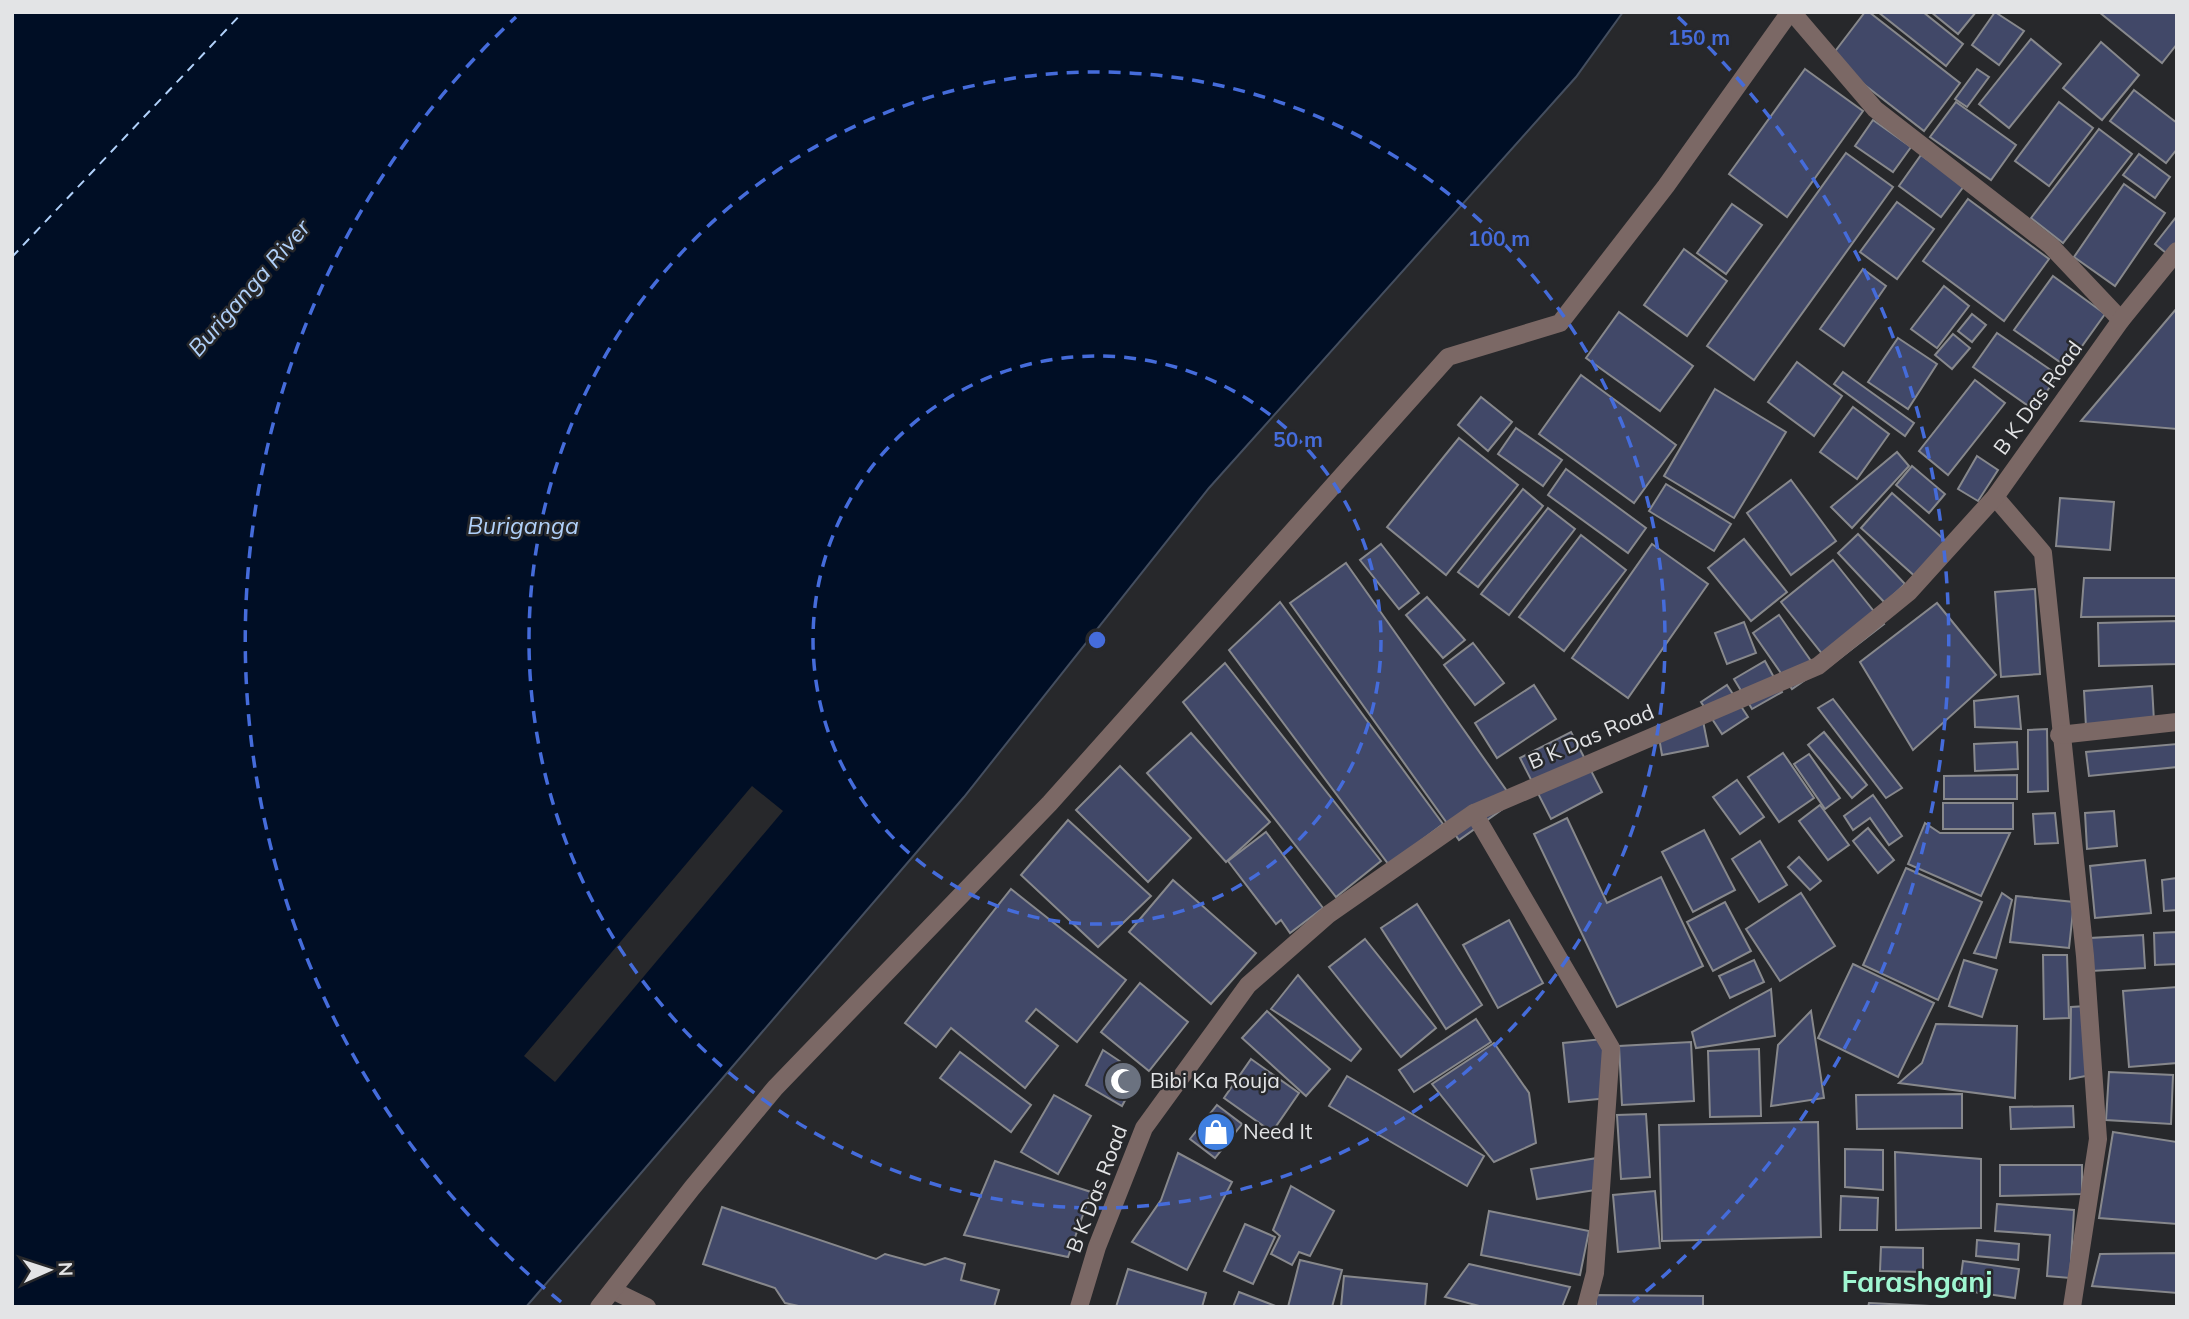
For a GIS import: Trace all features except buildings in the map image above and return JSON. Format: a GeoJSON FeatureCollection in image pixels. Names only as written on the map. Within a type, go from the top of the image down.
{"type":"FeatureCollection","features":[{"type":"Feature","properties":{"kind":"street"},"geometry":{"type":"LineString","coordinates":[[599,1307],[775,1088],[1049,803],[1448,358],[1560,323],[1666,186],[1791,12],[1875,109],[2051,246],[2122,320]]}},
{"type":"Feature","properties":{"kind":"street","name":"B K Das Road"},"geometry":{"type":"LineString","coordinates":[[1079,1307],[1097,1247],[1144,1128],[1248,985],[1329,914],[1474,813],[1818,666],[1909,592],[1995,496],[2122,320],[2177,251]]}},
{"type":"Feature","properties":{"kind":"street"},"geometry":{"type":"LineString","coordinates":[[1995,496],[2043,553],[2059,735],[2085,956],[2098,1139],[2072,1307]]}},
{"type":"Feature","properties":{"kind":"street"},"geometry":{"type":"LineString","coordinates":[[2059,735],[2177,722]]}},
{"type":"Feature","properties":{"kind":"street"},"geometry":{"type":"LineString","coordinates":[[1474,813],[1611,1048],[1595,1273],[1586,1307]]}},
{"type":"Feature","properties":{"kind":"street"},"geometry":{"type":"LineString","coordinates":[[614,1291],[647,1307]]}},
{"type":"Feature","properties":{"kind":"water","name":"Buriganga"},"geometry":{"type":"Polygon","coordinates":[[[12,12],[1623,12],[1576,77],[1209,488],[964,797],[526,1307],[12,1307],[12,12]]]}},
{"type":"Feature","properties":{"kind":"pier"},"geometry":{"type":"Polygon","coordinates":[[[752,786],[783,811],[555,1082],[524,1056],[752,786]]]}},
{"type":"Feature","properties":{"kind":"ferry route"},"geometry":{"type":"LineString","coordinates":[[12,257],[243,12]]}},
{"type":"Feature","properties":{"kind":"place","name":"Bibi Ka Rouja"},"geometry":{"type":"Point","coordinates":[1123,1081]}},
{"type":"Feature","properties":{"kind":"place","name":"Need It"},"geometry":{"type":"Point","coordinates":[1216,1132]}},
{"type":"Feature","properties":{"kind":"district","name":"Farashganj"},"geometry":{"type":"Point","coordinates":[1917,1282]}},
{"type":"Feature","properties":{"kind":"water label","name":"Buriganga River"},"geometry":{"type":"Point","coordinates":[249,288]}}]}
